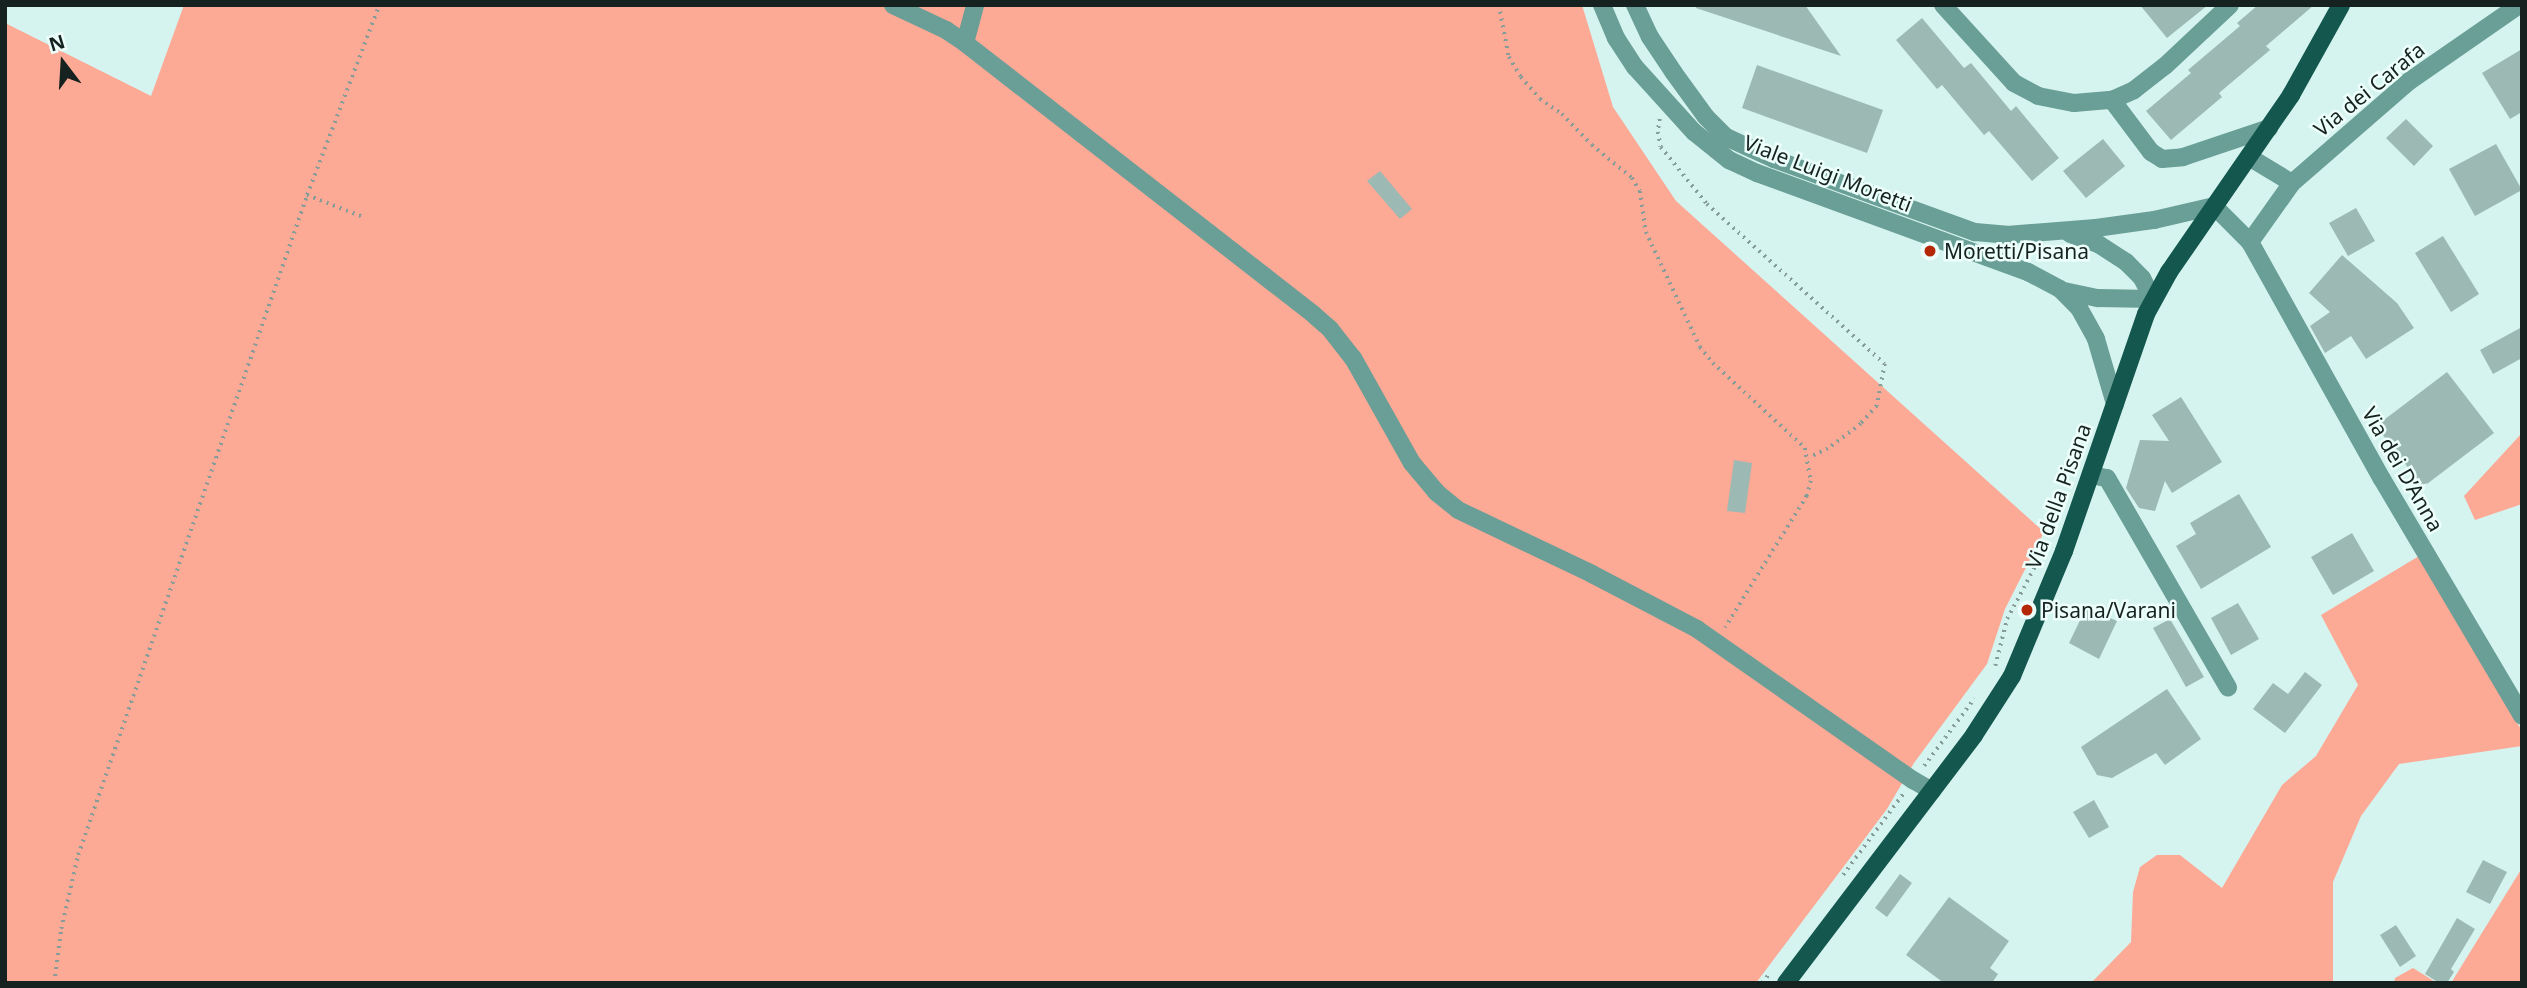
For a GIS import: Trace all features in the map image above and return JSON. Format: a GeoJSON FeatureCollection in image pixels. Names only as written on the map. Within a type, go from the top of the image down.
{"type":"FeatureCollection","features":[{"type":"Feature","properties":{"kind":"main road","name":"Via della Pisana"},"geometry":{"type":"LineString","coordinates":[[1786,983],[1974,735],[2012,676],[2043,603],[2091,475],[2153,299],[2297,86],[2341,5]]}},
{"type":"Feature","properties":{"kind":"street"},"geometry":{"type":"LineString","coordinates":[[893,5],[946,30],[965,43],[1330,329],[1353,358],[1412,463],[1436,492],[1458,510],[1650,603],[1716,641],[1932,791]]}},
{"type":"Feature","properties":{"kind":"street"},"geometry":{"type":"LineString","coordinates":[[965,43],[975,5]]}},
{"type":"Feature","properties":{"kind":"street","name":"Viale Luigi Moretti"},"geometry":{"type":"LineString","coordinates":[[1602,5],[1620,46],[1668,105],[1710,146],[1749,170],[2028,272],[2060,289],[2098,298],[2153,299]]}},
{"type":"Feature","properties":{"kind":"street"},"geometry":{"type":"LineString","coordinates":[[1613,5],[1628,38],[1649,69],[1674,74]]}},
{"type":"Feature","properties":{"kind":"street","name":"Viale Luigi Moretti"},"geometry":{"type":"LineString","coordinates":[[1635,5],[1650,37],[1674,74],[1719,131],[1741,145],[1774,159],[1975,232],[2007,235],[2133,224],[2214,206]]}},
{"type":"Feature","properties":{"kind":"street"},"geometry":{"type":"LineString","coordinates":[[1943,5],[2001,72],[2020,88],[2056,102],[2112,100],[2128,94],[2152,77],[2230,5]]}},
{"type":"Feature","properties":{"kind":"street","name":"Via dei Carafa"},"geometry":{"type":"LineString","coordinates":[[2250,242],[2292,183],[2409,82],[2519,5]]}},
{"type":"Feature","properties":{"kind":"street"},"geometry":{"type":"LineString","coordinates":[[2112,100],[2151,152],[2162,159],[2183,157],[2269,128]]}},
{"type":"Feature","properties":{"kind":"street"},"geometry":{"type":"LineString","coordinates":[[2249,157],[2292,183]]}},
{"type":"Feature","properties":{"kind":"street","name":"Via dei D’Anna"},"geometry":{"type":"LineString","coordinates":[[2214,206],[2250,242],[2382,479],[2522,716]]}},
{"type":"Feature","properties":{"kind":"street","name":"Viale Luigi Moretti"},"geometry":{"type":"LineString","coordinates":[[2057,231],[2098,243],[2120,257],[2141,278],[2153,299]]}},
{"type":"Feature","properties":{"kind":"street","name":"Viale Luigi Moretti"},"geometry":{"type":"LineString","coordinates":[[2060,289],[2079,308],[2096,340],[2115,404]]}},
{"type":"Feature","properties":{"kind":"street"},"geometry":{"type":"LineString","coordinates":[[2091,475],[2107,478],[2228,688]]}},
{"type":"Feature","properties":{"kind":"path"},"geometry":{"type":"LineString","coordinates":[[54,983],[61,929],[78,855],[307,195],[379,5]]}},
{"type":"Feature","properties":{"kind":"path"},"geometry":{"type":"LineString","coordinates":[[1499,5],[1509,57],[1521,77],[1540,99],[1562,114],[1592,145],[1632,178],[1640,191],[1646,232],[1700,347],[1713,363],[1805,448],[1809,458],[1811,481],[1807,496],[1716,641]]}},
{"type":"Feature","properties":{"kind":"path"},"geometry":{"type":"LineString","coordinates":[[1668,105],[1658,123],[1661,146],[1689,183],[1764,258],[1885,364],[1877,406],[1861,424],[1828,449],[1809,458]]}},
{"type":"Feature","properties":{"kind":"path"},"geometry":{"type":"LineString","coordinates":[[307,195],[363,217]]}},
{"type":"Feature","properties":{"kind":"path"},"geometry":{"type":"LineString","coordinates":[[1990,676],[2007,619],[2047,545]]}},
{"type":"Feature","properties":{"kind":"path"},"geometry":{"type":"LineString","coordinates":[[1840,879],[1975,697]]}},
{"type":"Feature","properties":{"kind":"path"},"geometry":{"type":"LineString","coordinates":[[1762,983],[1775,966]]}},
{"type":"Feature","properties":{"kind":"shaded area"},"geometry":{"type":"Polygon","coordinates":[[[184,5],[1582,5],[1613,107],[1676,201],[2044,532],[2005,609],[1987,664],[1914,763],[1887,809],[1756,983],[5,983],[5,23],[151,96],[184,5]]]}},
{"type":"Feature","properties":{"kind":"shaded area"},"geometry":{"type":"Polygon","coordinates":[[[2522,433],[2522,504],[2475,520],[2464,496],[2522,433]]]}},
{"type":"Feature","properties":{"kind":"shaded area"},"geometry":{"type":"Polygon","coordinates":[[[2419,556],[2522,731],[2522,746],[2399,764],[2361,816],[2333,882],[2333,983],[2091,983],[2131,942],[2133,892],[2140,867],[2157,855],[2180,855],[2222,888],[2282,785],[2316,756],[2358,685],[2321,615],[2419,556]]]}},
{"type":"Feature","properties":{"kind":"shaded area"},"geometry":{"type":"Polygon","coordinates":[[[2522,868],[2522,983],[2451,983],[2522,868]]]}},
{"type":"Feature","properties":{"kind":"shaded area"},"geometry":{"type":"Polygon","coordinates":[[[2413,968],[2437,983],[2394,983],[2395,978],[2413,968]]]}},
{"type":"Feature","properties":{"kind":"building"},"geometry":{"type":"Polygon","coordinates":[[[1696,5],[1805,5],[1841,56],[1696,8],[1696,5]]]}},
{"type":"Feature","properties":{"kind":"building"},"geometry":{"type":"Polygon","coordinates":[[[2140,5],[2208,5],[2167,38],[2140,5]]]}},
{"type":"Feature","properties":{"kind":"building"},"geometry":{"type":"Polygon","coordinates":[[[2258,5],[2314,5],[2266,46],[2270,50],[2219,93],[2222,97],[2171,140],[2146,111],[2191,73],[2188,70],[2240,26],[2237,23],[2258,5]]]}},
{"type":"Feature","properties":{"kind":"building"},"geometry":{"type":"Polygon","coordinates":[[[1922,18],[1964,68],[1971,63],[2011,111],[2016,106],[2059,158],[2032,181],[1989,131],[1984,135],[1942,85],[1937,89],[1896,40],[1922,18]]]}},
{"type":"Feature","properties":{"kind":"building"},"geometry":{"type":"Polygon","coordinates":[[[2522,49],[2522,112],[2510,119],[2482,73],[2522,49]]]}},
{"type":"Feature","properties":{"kind":"building"},"geometry":{"type":"Polygon","coordinates":[[[1757,65],[1883,110],[1867,153],[1742,108],[1757,65]]]}},
{"type":"Feature","properties":{"kind":"building"},"geometry":{"type":"Polygon","coordinates":[[[2406,119],[2433,146],[2414,166],[2386,138],[2406,119]]]}},
{"type":"Feature","properties":{"kind":"building"},"geometry":{"type":"Polygon","coordinates":[[[2103,139],[2125,166],[2086,198],[2063,171],[2103,139]]]}},
{"type":"Feature","properties":{"kind":"building"},"geometry":{"type":"Polygon","coordinates":[[[2496,144],[2522,190],[2475,216],[2449,169],[2496,144]]]}},
{"type":"Feature","properties":{"kind":"building"},"geometry":{"type":"Polygon","coordinates":[[[1380,171],[1412,209],[1400,219],[1367,181],[1380,171]]]}},
{"type":"Feature","properties":{"kind":"building"},"geometry":{"type":"Polygon","coordinates":[[[2356,208],[2375,241],[2348,256],[2329,223],[2356,208]]]}},
{"type":"Feature","properties":{"kind":"building"},"geometry":{"type":"Polygon","coordinates":[[[2443,236],[2479,294],[2451,312],[2415,253],[2443,236]]]}},
{"type":"Feature","properties":{"kind":"building"},"geometry":{"type":"Polygon","coordinates":[[[2342,255],[2397,303],[2414,328],[2366,359],[2351,336],[2325,353],[2310,326],[2330,312],[2309,293],[2342,255]]]}},
{"type":"Feature","properties":{"kind":"building"},"geometry":{"type":"Polygon","coordinates":[[[2522,327],[2522,358],[2493,374],[2480,350],[2522,327]]]}},
{"type":"Feature","properties":{"kind":"building"},"geometry":{"type":"Polygon","coordinates":[[[2447,372],[2494,433],[2423,487],[2376,426],[2447,372]]]}},
{"type":"Feature","properties":{"kind":"building"},"geometry":{"type":"Polygon","coordinates":[[[2181,397],[2222,462],[2172,493],[2165,481],[2155,511],[2139,508],[2126,488],[2140,440],[2169,441],[2152,415],[2181,397]]]}},
{"type":"Feature","properties":{"kind":"building"},"geometry":{"type":"Polygon","coordinates":[[[1734,460],[1752,463],[1745,513],[1727,511],[1734,460]]]}},
{"type":"Feature","properties":{"kind":"building"},"geometry":{"type":"Polygon","coordinates":[[[2239,494],[2271,547],[2201,589],[2176,546],[2196,534],[2190,523],[2239,494]]]}},
{"type":"Feature","properties":{"kind":"building"},"geometry":{"type":"Polygon","coordinates":[[[2352,533],[2374,571],[2333,595],[2311,557],[2352,533]]]}},
{"type":"Feature","properties":{"kind":"building"},"geometry":{"type":"Polygon","coordinates":[[[2238,603],[2259,639],[2231,655],[2211,618],[2238,603]]]}},
{"type":"Feature","properties":{"kind":"building"},"geometry":{"type":"Polygon","coordinates":[[[2086,608],[2117,621],[2099,659],[2069,643],[2086,608]]]}},
{"type":"Feature","properties":{"kind":"building"},"geometry":{"type":"Polygon","coordinates":[[[2170,619],[2204,677],[2186,687],[2153,628],[2170,619]]]}},
{"type":"Feature","properties":{"kind":"building"},"geometry":{"type":"Polygon","coordinates":[[[2305,672],[2322,685],[2285,733],[2253,709],[2273,683],[2288,694],[2305,672]]]}},
{"type":"Feature","properties":{"kind":"building"},"geometry":{"type":"Polygon","coordinates":[[[2167,689],[2201,739],[2165,765],[2156,753],[2112,778],[2097,775],[2081,747],[2167,689]]]}},
{"type":"Feature","properties":{"kind":"building"},"geometry":{"type":"Polygon","coordinates":[[[2094,800],[2109,827],[2089,838],[2073,812],[2094,800]]]}},
{"type":"Feature","properties":{"kind":"building"},"geometry":{"type":"Polygon","coordinates":[[[2483,860],[2507,872],[2490,904],[2466,892],[2483,860]]]}},
{"type":"Feature","properties":{"kind":"building"},"geometry":{"type":"Polygon","coordinates":[[[1900,874],[1912,883],[1887,917],[1875,908],[1900,874]]]}},
{"type":"Feature","properties":{"kind":"building"},"geometry":{"type":"Polygon","coordinates":[[[1949,897],[2009,941],[1990,968],[1998,974],[1992,983],[1944,983],[1906,955],[1949,897]]]}},
{"type":"Feature","properties":{"kind":"building"},"geometry":{"type":"Polygon","coordinates":[[[2457,918],[2475,929],[2451,969],[2454,972],[2447,983],[2439,983],[2425,974],[2457,918]]]}},
{"type":"Feature","properties":{"kind":"building"},"geometry":{"type":"Polygon","coordinates":[[[2396,925],[2416,956],[2400,967],[2380,935],[2396,925]]]}},
{"type":"Feature","properties":{"kind":"place","name":"Moretti/Pisana"},"geometry":{"type":"Point","coordinates":[1930,251]}},
{"type":"Feature","properties":{"kind":"place","name":"Pisana/Varani"},"geometry":{"type":"Point","coordinates":[2027,610]}}]}
